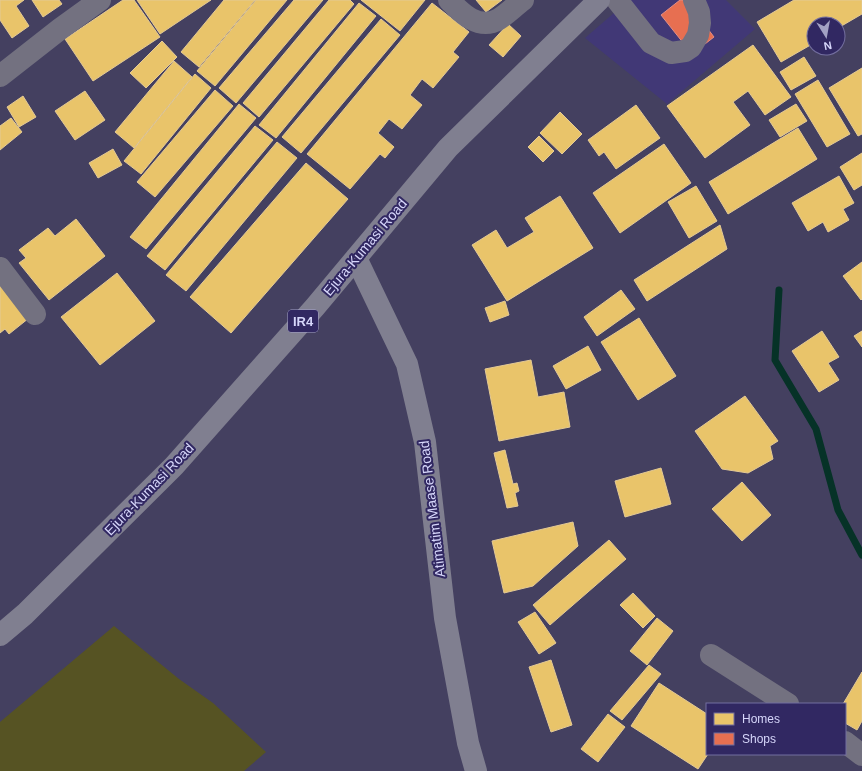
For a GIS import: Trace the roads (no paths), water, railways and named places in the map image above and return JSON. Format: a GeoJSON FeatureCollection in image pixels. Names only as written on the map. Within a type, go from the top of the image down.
{"type":"FeatureCollection","features":[{"type":"Feature","properties":{"kind":"main road","name":"Ejura-Kumasi Road"},"geometry":{"type":"LineString","coordinates":[[0,635],[25,614],[174,466],[310,313],[448,148],[599,0]]}},
{"type":"Feature","properties":{"kind":"main road","name":"Atimatim Maase Road"},"geometry":{"type":"LineString","coordinates":[[356,258],[407,364],[425,442],[445,618],[468,743],[476,771]]}},
{"type":"Feature","properties":{"kind":"street"},"geometry":{"type":"LineString","coordinates":[[0,76],[100,0]]}},
{"type":"Feature","properties":{"kind":"street"},"geometry":{"type":"LineString","coordinates":[[449,0],[471,20],[485,24],[498,20],[523,0]]}},
{"type":"Feature","properties":{"kind":"street"},"geometry":{"type":"LineString","coordinates":[[617,0],[651,43],[671,52],[685,51],[691,47],[698,35],[700,23],[699,12],[694,0]]}},
{"type":"Feature","properties":{"kind":"street"},"geometry":{"type":"LineString","coordinates":[[0,268],[35,314]]}},
{"type":"Feature","properties":{"kind":"street"},"geometry":{"type":"LineString","coordinates":[[711,655],[786,703]]}},
{"type":"Feature","properties":{"kind":"street"},"geometry":{"type":"LineString","coordinates":[[846,743],[862,755]]}},
{"type":"Feature","properties":{"kind":"waterway"},"geometry":{"type":"LineString","coordinates":[[779,290],[775,360],[816,429],[838,510],[862,555]]}}]}
